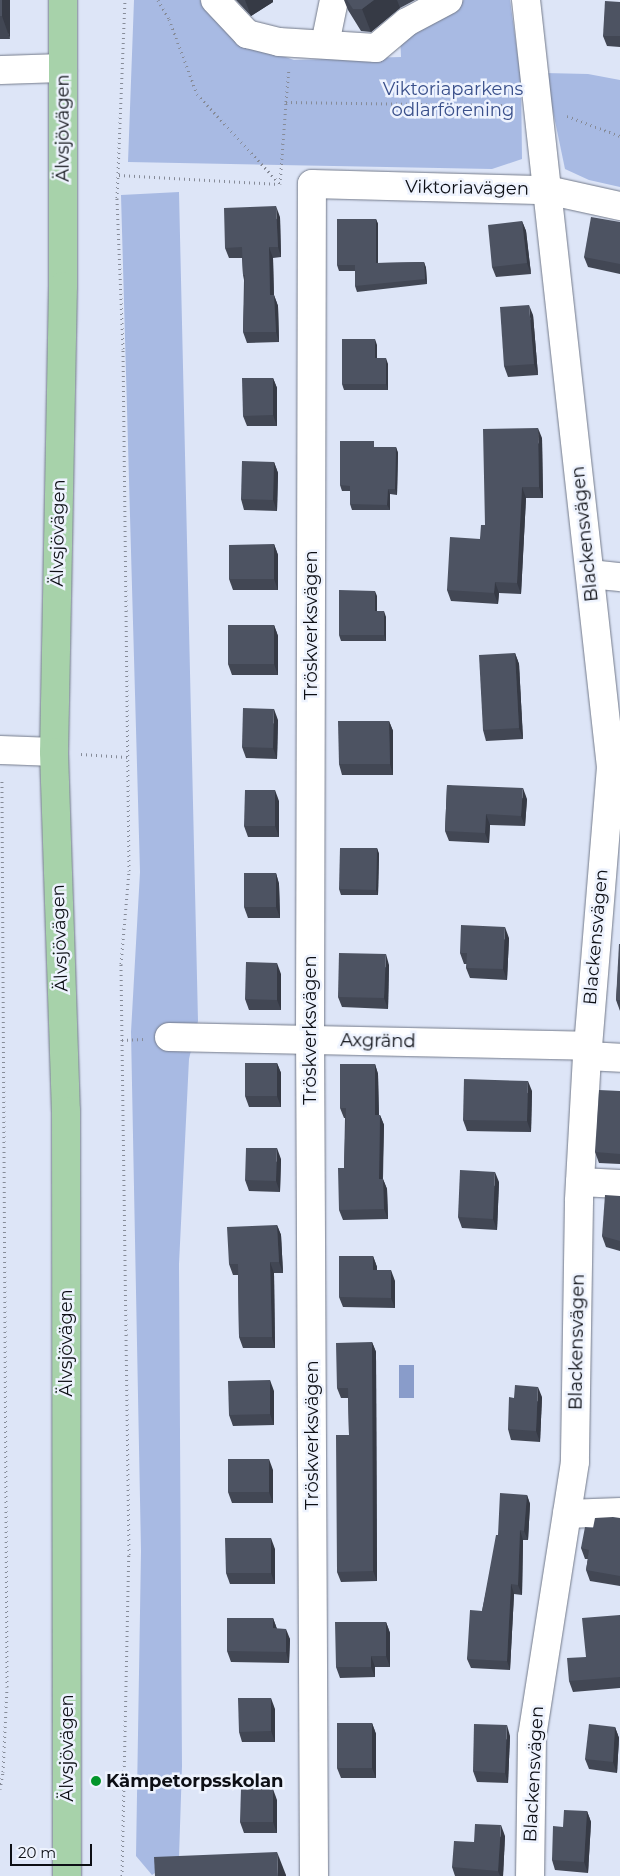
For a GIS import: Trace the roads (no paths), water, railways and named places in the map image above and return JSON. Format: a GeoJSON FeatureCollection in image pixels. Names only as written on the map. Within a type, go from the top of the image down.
{"type":"FeatureCollection","features":[{"type":"Feature","properties":{"kind":"main road","name":"Älvsjövägen"},"geometry":{"type":"LineString","coordinates":[[63,0],[63,286],[54,752],[66,1111],[67,1876]]}},
{"type":"Feature","properties":{"kind":"street"},"geometry":{"type":"LineString","coordinates":[[215,0],[247,34],[279,42],[376,48],[407,22],[448,0]]}},
{"type":"Feature","properties":{"kind":"street"},"geometry":{"type":"LineString","coordinates":[[325,44],[334,0]]}},
{"type":"Feature","properties":{"kind":"street","name":"Blackensvägen"},"geometry":{"type":"LineString","coordinates":[[526,0],[590,574],[615,767],[587,1051],[580,1182],[575,1462],[532,1736],[530,1876]]}},
{"type":"Feature","properties":{"kind":"street"},"geometry":{"type":"LineString","coordinates":[[0,70],[63,68]]}},
{"type":"Feature","properties":{"kind":"street","name":"Viktoriavägen"},"geometry":{"type":"LineString","coordinates":[[312,184],[547,190],[620,206]]}},
{"type":"Feature","properties":{"kind":"street","name":"Tröskverksvägen"},"geometry":{"type":"LineString","coordinates":[[312,184],[310,1039],[314,1876]]}},
{"type":"Feature","properties":{"kind":"street"},"geometry":{"type":"LineString","coordinates":[[590,574],[620,577]]}},
{"type":"Feature","properties":{"kind":"street"},"geometry":{"type":"LineString","coordinates":[[1,750],[54,752]]}},
{"type":"Feature","properties":{"kind":"street","name":"Axgränd"},"geometry":{"type":"LineString","coordinates":[[169,1037],[310,1039],[587,1051],[620,1058]]}},
{"type":"Feature","properties":{"kind":"street"},"geometry":{"type":"LineString","coordinates":[[580,1182],[620,1184]]}},
{"type":"Feature","properties":{"kind":"street"},"geometry":{"type":"LineString","coordinates":[[567,1514],[620,1512]]}},
{"type":"Feature","properties":{"kind":"place","name":"Kämpetorpsskolan"},"geometry":{"type":"Point","coordinates":[96,1781]}},
{"type":"Feature","properties":{"kind":"park label","name":"Viktoriaparkens odlarförening"},"geometry":{"type":"Point","coordinates":[453,100]}}]}
